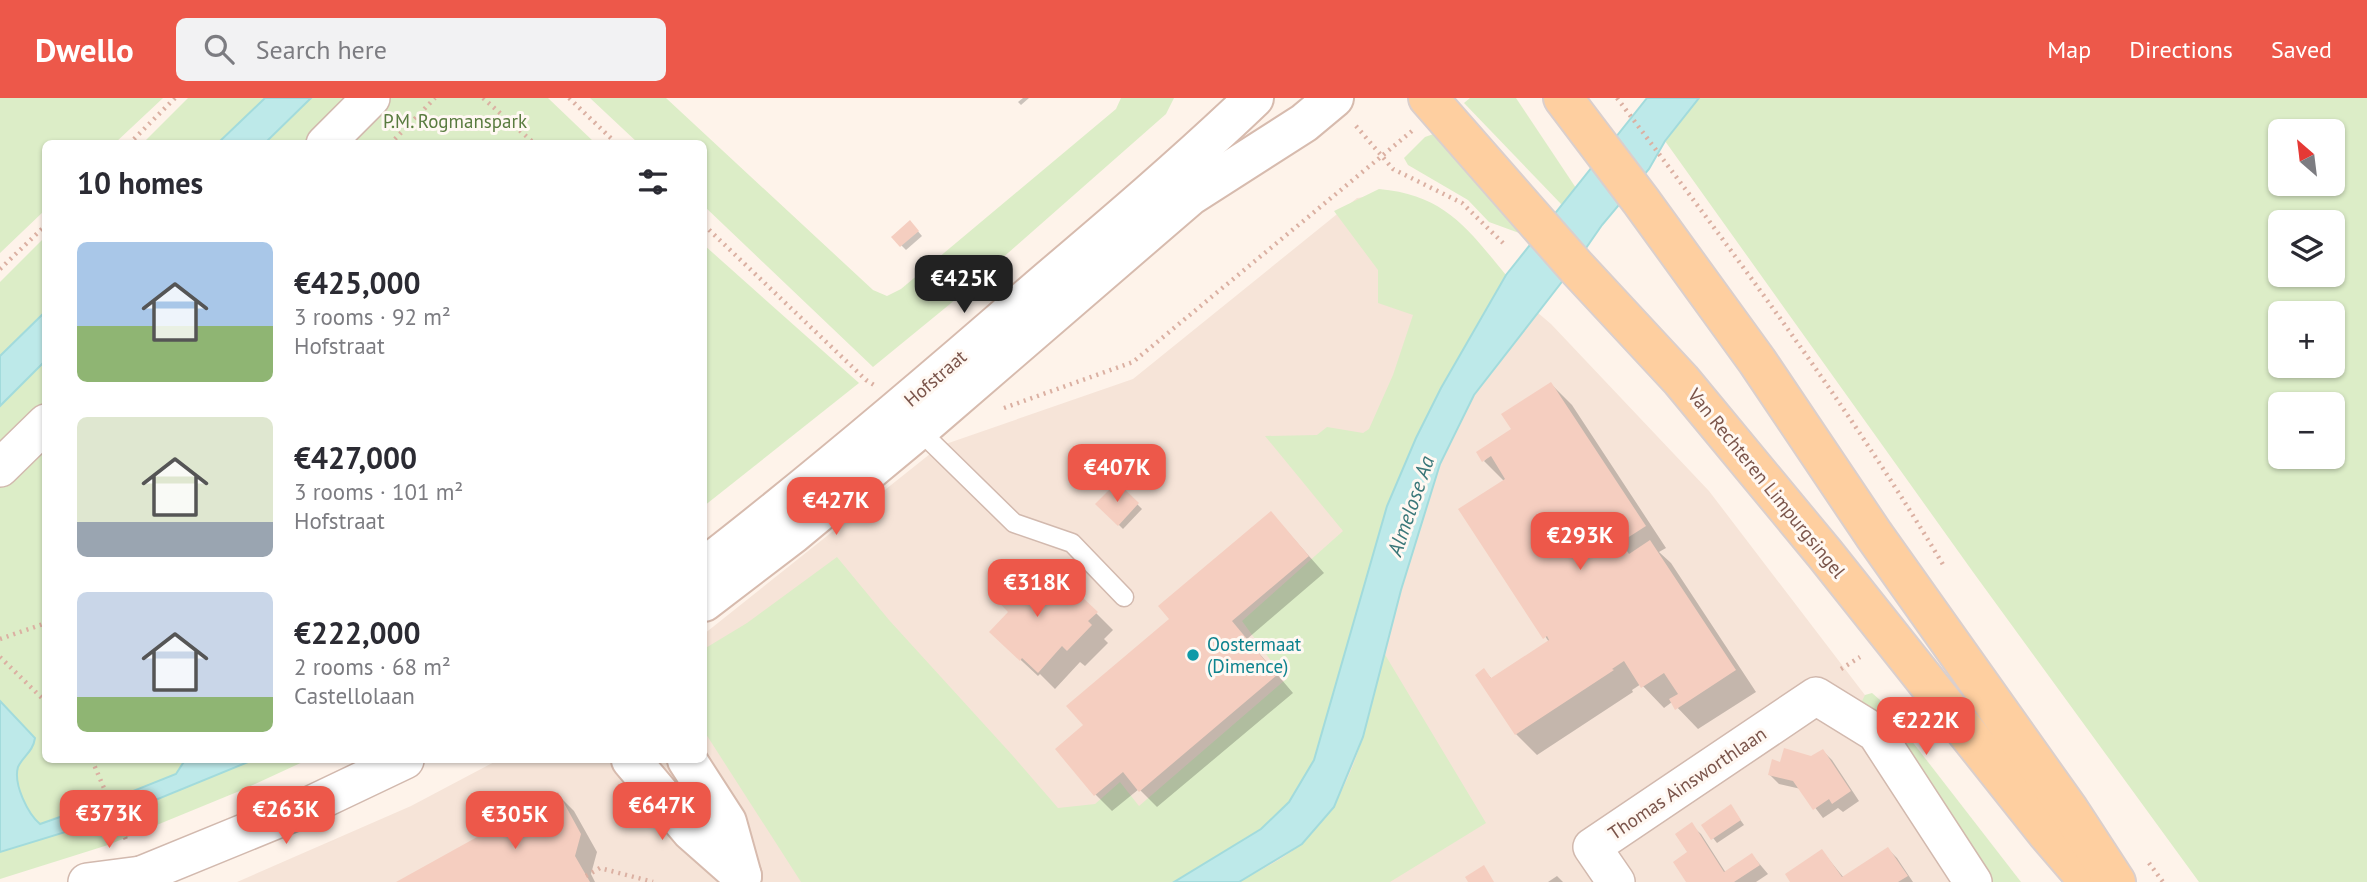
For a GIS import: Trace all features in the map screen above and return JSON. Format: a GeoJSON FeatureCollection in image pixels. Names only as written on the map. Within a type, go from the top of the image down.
{"type":"FeatureCollection","features":[{"type":"Feature","properties":{"kind":"main road"},"geometry":{"type":"LineString","coordinates":[[1563,98],[1757,361],[1874,535],[2070,810],[2116,882]]}},
{"type":"Feature","properties":{"kind":"main road","name":"Van Rechteren Limpurgsingel"},"geometry":{"type":"LineString","coordinates":[[1433,103],[1577,268],[1690,390],[2089,882]]}},
{"type":"Feature","properties":{"kind":"street"},"geometry":{"type":"LineString","coordinates":[[329,140],[371,98]]}},
{"type":"Feature","properties":{"kind":"street","name":"Hofstraat"},"geometry":{"type":"LineString","coordinates":[[707,565],[900,409],[1205,145],[1254,98]]}},
{"type":"Feature","properties":{"kind":"street","name":"Hofstraat"},"geometry":{"type":"LineString","coordinates":[[707,600],[793,534],[919,430],[1190,196],[1304,123],[1333,100]]}},
{"type":"Feature","properties":{"kind":"street"},"geometry":{"type":"LineString","coordinates":[[0,468],[42,427]]}},
{"type":"Feature","properties":{"kind":"street","name":"Thomas Ainsworthlaan"},"geometry":{"type":"LineString","coordinates":[[1616,882],[1592,847],[1816,696],[1875,733],[1973,882]]}},
{"type":"Feature","properties":{"kind":"street"},"geometry":{"type":"LineString","coordinates":[[87,882],[136,878],[300,810],[399,763]]}},
{"type":"Feature","properties":{"kind":"street"},"geometry":{"type":"LineString","coordinates":[[634,763],[691,831],[744,879]]}},
{"type":"Feature","properties":{"kind":"street"},"geometry":{"type":"LineString","coordinates":[[663,763],[744,879]]}},
{"type":"Feature","properties":{"kind":"street"},"geometry":{"type":"LineString","coordinates":[[689,763],[727,822],[744,879]]}},
{"type":"Feature","properties":{"kind":"lane"},"geometry":{"type":"LineString","coordinates":[[919,430],[1014,523],[1072,543],[1124,597]]}},
{"type":"Feature","properties":{"kind":"path"},"geometry":{"type":"LineString","coordinates":[[133,140],[175,98]]}},
{"type":"Feature","properties":{"kind":"path"},"geometry":{"type":"LineString","coordinates":[[394,140],[435,98]]}},
{"type":"Feature","properties":{"kind":"path"},"geometry":{"type":"LineString","coordinates":[[483,98],[530,140]]}},
{"type":"Feature","properties":{"kind":"path"},"geometry":{"type":"LineString","coordinates":[[569,98],[613,140]]}},
{"type":"Feature","properties":{"kind":"path"},"geometry":{"type":"LineString","coordinates":[[1618,98],[1823,376],[1904,499],[1950,576]]}},
{"type":"Feature","properties":{"kind":"path"},"geometry":{"type":"LineString","coordinates":[[1333,100],[1393,169],[1462,203],[1507,247]]}},
{"type":"Feature","properties":{"kind":"path"},"geometry":{"type":"LineString","coordinates":[[997,410],[1133,362],[1381,156],[1433,103]]}},
{"type":"Feature","properties":{"kind":"path"},"geometry":{"type":"LineString","coordinates":[[707,228],[866,380]]}},
{"type":"Feature","properties":{"kind":"path"},"geometry":{"type":"LineString","coordinates":[[0,269],[42,229]]}},
{"type":"Feature","properties":{"kind":"path"},"geometry":{"type":"LineString","coordinates":[[0,639],[42,624]]}},
{"type":"Feature","properties":{"kind":"path"},"geometry":{"type":"LineString","coordinates":[[0,657],[42,698]]}},
{"type":"Feature","properties":{"kind":"path"},"geometry":{"type":"LineString","coordinates":[[93,763],[136,878]]}},
{"type":"Feature","properties":{"kind":"path"},"geometry":{"type":"LineString","coordinates":[[2147,860],[2163,882]]}},
{"type":"Feature","properties":{"kind":"path"},"geometry":{"type":"LineString","coordinates":[[586,876],[600,868],[653,882]]}},
{"type":"Feature","properties":{"kind":"shaded area"},"geometry":{"type":"Polygon","coordinates":[[[1397,193],[1551,324],[1709,491],[1871,703],[1989,882],[237,882],[411,806],[492,763],[707,763],[707,632],[940,446],[1133,379],[1357,198],[1397,193]]]}},
{"type":"Feature","properties":{"kind":"green space"},"geometry":{"type":"Polygon","coordinates":[[[0,98],[163,98],[118,140],[42,140],[42,213],[0,253],[0,98]]]}},
{"type":"Feature","properties":{"kind":"green space"},"geometry":{"type":"Polygon","coordinates":[[[188,98],[265,98],[221,140],[146,140],[188,98]]]}},
{"type":"Feature","properties":{"kind":"green space"},"geometry":{"type":"Polygon","coordinates":[[[311,98],[354,98],[311,140],[269,140],[311,98]]]}},
{"type":"Feature","properties":{"kind":"green space","name":"P.M. Rogmanspark"},"geometry":{"type":"Polygon","coordinates":[[[389,98],[548,98],[592,140],[345,140],[389,98]]]}},
{"type":"Feature","properties":{"kind":"green space"},"geometry":{"type":"Polygon","coordinates":[[[590,98],[666,98],[873,290],[887,296],[901,289],[1116,109],[1121,98],[1174,98],[1166,114],[950,304],[873,367],[707,209],[707,140],[635,140],[590,98]]]}},
{"type":"Feature","properties":{"kind":"green space"},"geometry":{"type":"Polygon","coordinates":[[[1470,98],[1516,98],[1576,188],[1562,205],[1464,103],[1470,98]]]}},
{"type":"Feature","properties":{"kind":"green space"},"geometry":{"type":"Polygon","coordinates":[[[1699,98],[2367,98],[2367,882],[2199,882],[1973,572],[1665,141],[1699,98]]]}},
{"type":"Feature","properties":{"kind":"green space"},"geometry":{"type":"Polygon","coordinates":[[[1445,130],[1536,239],[1489,222],[1468,200],[1408,165],[1404,158],[1425,137],[1445,130]]]}},
{"type":"Feature","properties":{"kind":"green space"},"geometry":{"type":"Polygon","coordinates":[[[1379,189],[1421,198],[1453,217],[1506,275],[1441,388],[1387,506],[1314,760],[1289,802],[1261,829],[1174,882],[801,882],[707,736],[707,647],[747,623],[837,557],[889,620],[1058,808],[1095,804],[1120,782],[1139,806],[1285,680],[1242,621],[1343,531],[1265,436],[1317,435],[1327,427],[1363,433],[1369,429],[1393,375],[1413,315],[1378,303],[1378,270],[1334,211],[1379,189]]]}},
{"type":"Feature","properties":{"kind":"green space"},"geometry":{"type":"Polygon","coordinates":[[[42,240],[42,315],[0,356],[0,282],[42,240]]]}},
{"type":"Feature","properties":{"kind":"green space"},"geometry":{"type":"Polygon","coordinates":[[[707,248],[859,383],[707,504],[707,248]]]}},
{"type":"Feature","properties":{"kind":"green space"},"geometry":{"type":"Polygon","coordinates":[[[42,364],[42,407],[0,450],[0,406],[42,364]]]}},
{"type":"Feature","properties":{"kind":"green space"},"geometry":{"type":"Polygon","coordinates":[[[42,442],[42,763],[300,763],[108,845],[0,879],[0,484],[42,442]]]}},
{"type":"Feature","properties":{"kind":"green space"},"geometry":{"type":"Polygon","coordinates":[[[1384,653],[1486,823],[1390,882],[1239,882],[1296,848],[1321,823],[1335,802],[1357,755],[1384,653]]]}},
{"type":"Feature","properties":{"kind":"green space"},"geometry":{"type":"Polygon","coordinates":[[[1872,693],[2021,882],[1979,882],[1861,703],[1865,695],[1872,693]]]}},
{"type":"Feature","properties":{"kind":"water"},"geometry":{"type":"Polygon","coordinates":[[[265,98],[311,98],[268,140],[221,140],[265,98]]]}},
{"type":"Feature","properties":{"kind":"water","name":"Almelose Aa"},"geometry":{"type":"Polygon","coordinates":[[[1647,98],[1699,98],[1665,141],[1649,169],[1602,225],[1568,274],[1474,395],[1440,464],[1401,590],[1363,737],[1334,807],[1302,844],[1239,882],[1174,882],[1261,829],[1289,802],[1314,760],[1387,506],[1441,388],[1506,275],[1647,98]]]}},
{"type":"Feature","properties":{"kind":"water"},"geometry":{"type":"Polygon","coordinates":[[[42,315],[42,364],[0,406],[0,356],[42,315]]]}},
{"type":"Feature","properties":{"kind":"water"},"geometry":{"type":"Polygon","coordinates":[[[0,701],[35,738],[18,767],[17,774],[26,806],[35,819],[40,824],[91,806],[100,810],[102,815],[95,823],[0,852],[0,701]]]}},
{"type":"Feature","properties":{"kind":"water"},"geometry":{"type":"Polygon","coordinates":[[[183,763],[246,763],[136,808],[130,806],[127,799],[133,791],[176,774],[183,763]]]}},
{"type":"Feature","properties":{"kind":"building"},"geometry":{"type":"Polygon","coordinates":[[[910,220],[919,231],[900,247],[891,237],[910,220]]]}},
{"type":"Feature","properties":{"kind":"building"},"geometry":{"type":"Polygon","coordinates":[[[1551,382],[1646,526],[1621,542],[1629,554],[1650,540],[1736,670],[1675,710],[1669,699],[1678,694],[1664,673],[1641,688],[1624,661],[1515,735],[1475,675],[1484,668],[1491,678],[1549,640],[1547,636],[1543,639],[1458,509],[1505,479],[1491,456],[1482,462],[1476,452],[1511,429],[1501,414],[1551,382]]]}},
{"type":"Feature","properties":{"kind":"building"},"geometry":{"type":"Polygon","coordinates":[[[1117,482],[1139,503],[1118,526],[1095,504],[1117,482]]]}},
{"type":"Feature","properties":{"kind":"building","name":"Oostermaat (Dimence)"},"geometry":{"type":"Polygon","coordinates":[[[1271,511],[1309,556],[1232,621],[1277,675],[1139,792],[1123,772],[1094,796],[1055,749],[1083,725],[1066,706],[1169,619],[1158,606],[1271,511]]]}},
{"type":"Feature","properties":{"kind":"building"},"geometry":{"type":"Polygon","coordinates":[[[1012,566],[1038,588],[1044,580],[1065,603],[1067,601],[1071,605],[1080,595],[1098,612],[1088,621],[1092,625],[1067,651],[1062,646],[1038,673],[1022,658],[1020,661],[989,632],[1008,612],[988,591],[1012,566]]]}},
{"type":"Feature","properties":{"kind":"building"},"geometry":{"type":"Polygon","coordinates":[[[1784,748],[1811,756],[1823,749],[1851,791],[1832,804],[1829,799],[1813,810],[1793,781],[1768,775],[1772,759],[1780,762],[1784,748]]]}},
{"type":"Feature","properties":{"kind":"building"},"geometry":{"type":"Polygon","coordinates":[[[558,792],[581,834],[575,856],[590,882],[396,882],[558,792]]]}},
{"type":"Feature","properties":{"kind":"building"},"geometry":{"type":"Polygon","coordinates":[[[1731,804],[1741,820],[1711,840],[1701,825],[1731,804]]]}},
{"type":"Feature","properties":{"kind":"building"},"geometry":{"type":"Polygon","coordinates":[[[1692,822],[1724,872],[1752,853],[1760,865],[1734,882],[1686,882],[1673,862],[1687,852],[1675,834],[1692,822]]]}},
{"type":"Feature","properties":{"kind":"building"},"geometry":{"type":"Polygon","coordinates":[[[1888,847],[1908,876],[1898,882],[1790,882],[1785,874],[1822,849],[1842,877],[1888,847]]]}},
{"type":"Feature","properties":{"kind":"building"},"geometry":{"type":"Polygon","coordinates":[[[1484,865],[1494,882],[1468,882],[1465,877],[1484,865]]]}},
{"type":"Feature","properties":{"kind":"place","name":"Oostermaat (Dimence)"},"geometry":{"type":"Point","coordinates":[1193,655]}}]}
